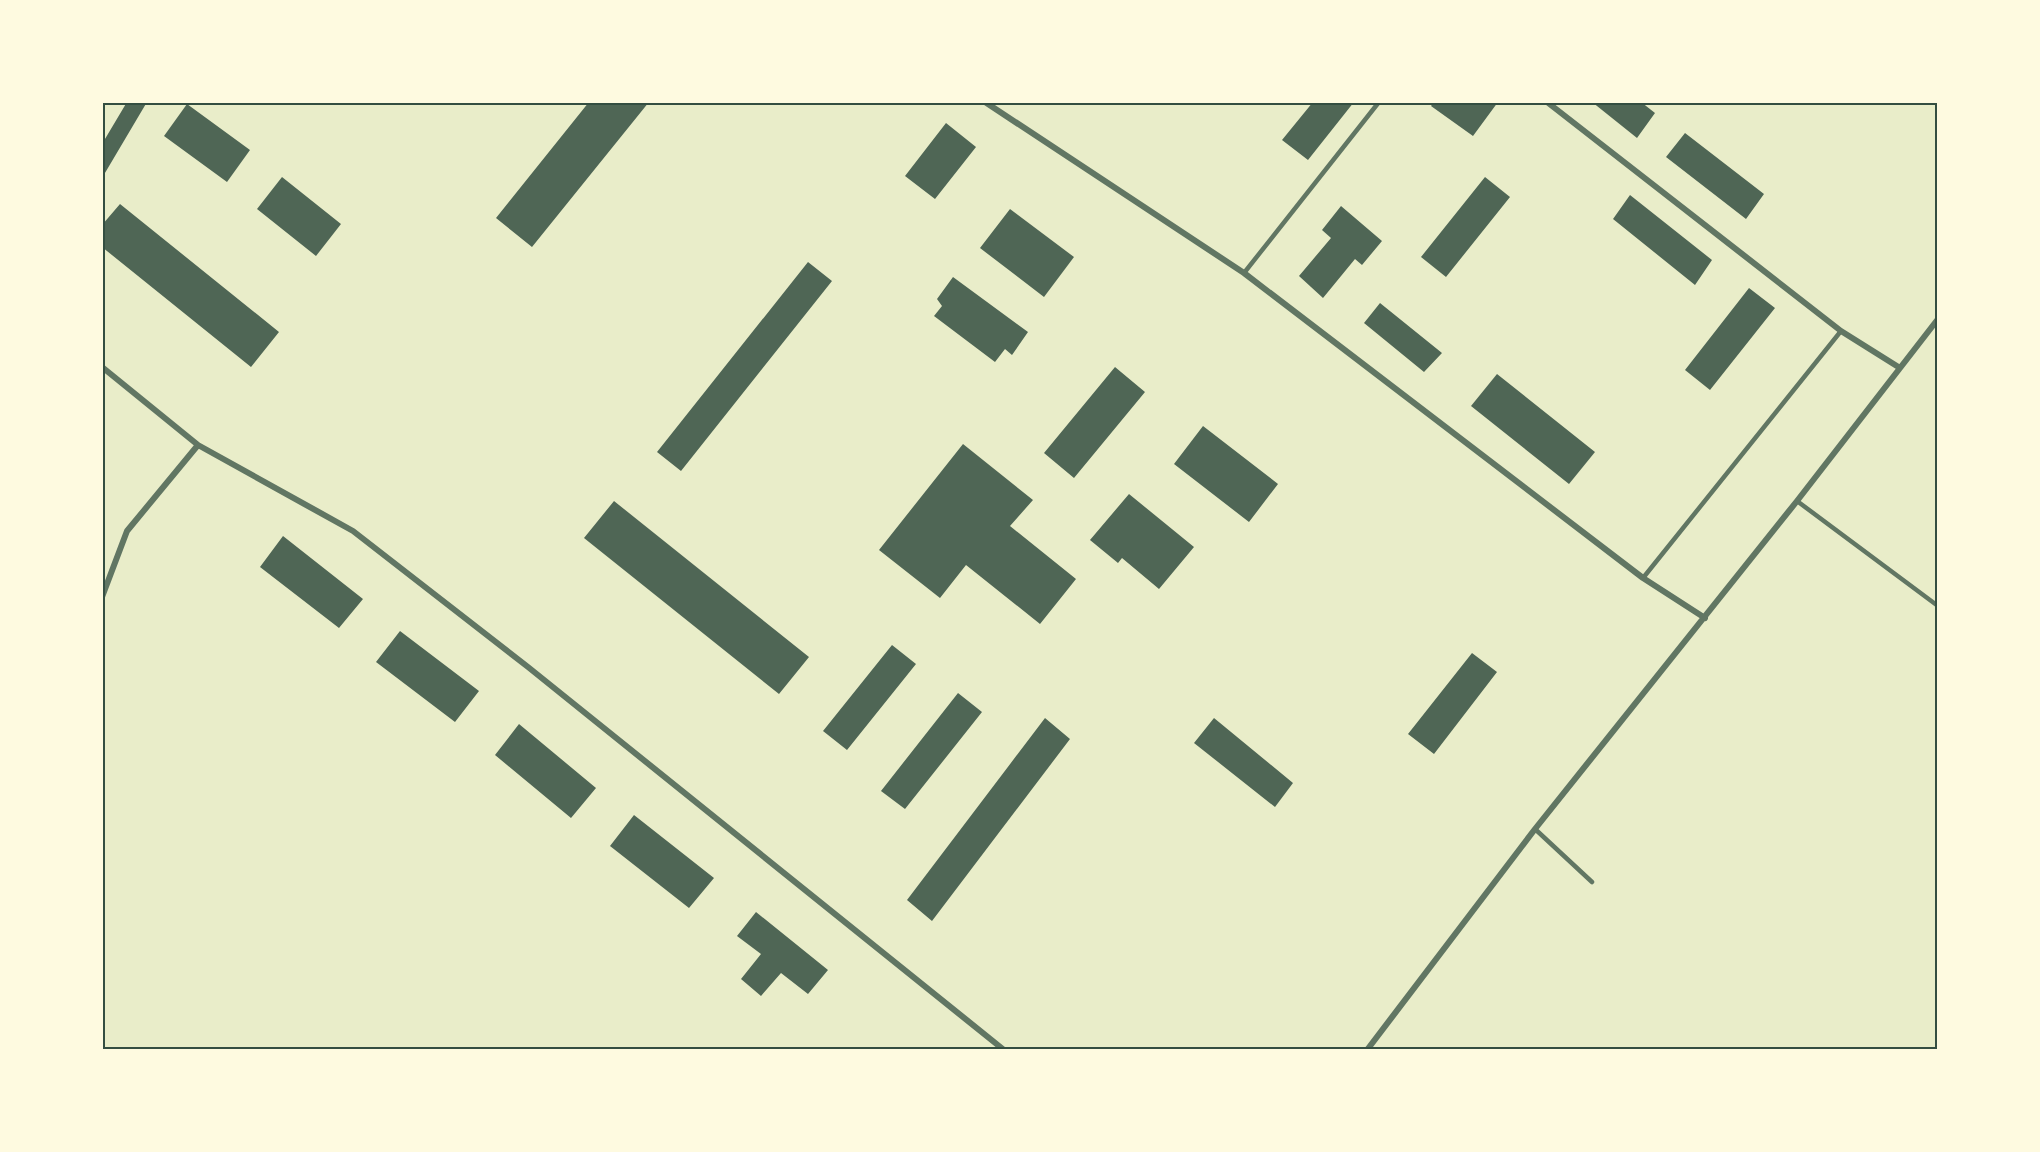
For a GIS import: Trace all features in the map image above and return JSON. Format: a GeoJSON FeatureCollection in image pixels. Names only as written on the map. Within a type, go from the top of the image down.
{"type":"FeatureCollection","features":[{"type":"Feature","properties":{"kind":"street"},"geometry":{"type":"LineString","coordinates":[[985,102],[1244,273],[1643,578],[1705,618]]}},
{"type":"Feature","properties":{"kind":"street"},"geometry":{"type":"LineString","coordinates":[[1547,102],[1841,331],[1900,368]]}},
{"type":"Feature","properties":{"kind":"street"},"geometry":{"type":"LineString","coordinates":[[1366,1050],[1535,829],[1705,618],[1938,319]]}},
{"type":"Feature","properties":{"kind":"street"},"geometry":{"type":"LineString","coordinates":[[102,366],[198,445],[353,531],[528,667],[1004,1050]]}},
{"type":"Feature","properties":{"kind":"street"},"geometry":{"type":"LineString","coordinates":[[102,597],[127,531],[198,445]]}},
{"type":"Feature","properties":{"kind":"lane"},"geometry":{"type":"LineString","coordinates":[[1244,273],[1379,102]]}},
{"type":"Feature","properties":{"kind":"lane"},"geometry":{"type":"LineString","coordinates":[[1643,578],[1841,331]]}},
{"type":"Feature","properties":{"kind":"lane"},"geometry":{"type":"LineString","coordinates":[[1797,501],[1938,606]]}},
{"type":"Feature","properties":{"kind":"lane"},"geometry":{"type":"LineString","coordinates":[[1535,829],[1593,882]]}},
{"type":"Feature","properties":{"kind":"building"},"geometry":{"type":"Polygon","coordinates":[[[127,102],[147,102],[102,178],[102,144],[127,102]]]}},
{"type":"Feature","properties":{"kind":"building"},"geometry":{"type":"Polygon","coordinates":[[[589,102],[649,102],[532,247],[496,218],[589,102]]]}},
{"type":"Feature","properties":{"kind":"building"},"geometry":{"type":"Polygon","coordinates":[[[1313,102],[1354,102],[1308,160],[1282,140],[1313,102]]]}},
{"type":"Feature","properties":{"kind":"building"},"geometry":{"type":"Polygon","coordinates":[[[1434,102],[1498,102],[1473,136],[1431,106],[1434,102]]]}},
{"type":"Feature","properties":{"kind":"building"},"geometry":{"type":"Polygon","coordinates":[[[1592,102],[1641,102],[1655,113],[1637,138],[1592,102]]]}},
{"type":"Feature","properties":{"kind":"building"},"geometry":{"type":"Polygon","coordinates":[[[187,104],[250,150],[227,182],[164,136],[187,104]]]}},
{"type":"Feature","properties":{"kind":"building"},"geometry":{"type":"Polygon","coordinates":[[[946,123],[976,147],[935,199],[905,176],[946,123]]]}},
{"type":"Feature","properties":{"kind":"building"},"geometry":{"type":"Polygon","coordinates":[[[1685,133],[1764,194],[1746,219],[1666,157],[1685,133]]]}},
{"type":"Feature","properties":{"kind":"building"},"geometry":{"type":"Polygon","coordinates":[[[282,177],[341,224],[316,256],[257,209],[282,177]]]}},
{"type":"Feature","properties":{"kind":"building"},"geometry":{"type":"Polygon","coordinates":[[[1485,177],[1510,197],[1446,277],[1421,257],[1485,177]]]}},
{"type":"Feature","properties":{"kind":"building"},"geometry":{"type":"Polygon","coordinates":[[[1630,195],[1712,260],[1695,285],[1613,219],[1630,195]]]}},
{"type":"Feature","properties":{"kind":"building"},"geometry":{"type":"Polygon","coordinates":[[[120,204],[279,332],[251,367],[102,247],[102,225],[120,204]]]}},
{"type":"Feature","properties":{"kind":"building"},"geometry":{"type":"Polygon","coordinates":[[[1341,206],[1382,241],[1362,265],[1355,259],[1323,298],[1299,276],[1331,238],[1322,230],[1341,206]]]}},
{"type":"Feature","properties":{"kind":"building"},"geometry":{"type":"Polygon","coordinates":[[[1010,209],[1074,257],[1044,297],[980,248],[1010,209]]]}},
{"type":"Feature","properties":{"kind":"building"},"geometry":{"type":"Polygon","coordinates":[[[808,262],[832,281],[681,471],[657,452],[808,262]]]}},
{"type":"Feature","properties":{"kind":"building"},"geometry":{"type":"Polygon","coordinates":[[[953,277],[1028,332],[1012,355],[1005,349],[995,362],[934,316],[942,306],[937,299],[953,277]]]}},
{"type":"Feature","properties":{"kind":"building"},"geometry":{"type":"Polygon","coordinates":[[[1749,288],[1775,308],[1710,390],[1685,370],[1749,288]]]}},
{"type":"Feature","properties":{"kind":"building"},"geometry":{"type":"Polygon","coordinates":[[[1380,303],[1442,353],[1424,372],[1364,323],[1380,303]]]}},
{"type":"Feature","properties":{"kind":"building"},"geometry":{"type":"Polygon","coordinates":[[[1115,367],[1145,392],[1074,478],[1044,453],[1115,367]]]}},
{"type":"Feature","properties":{"kind":"building"},"geometry":{"type":"Polygon","coordinates":[[[1497,374],[1595,452],[1569,484],[1471,406],[1497,374]]]}},
{"type":"Feature","properties":{"kind":"building"},"geometry":{"type":"Polygon","coordinates":[[[1203,426],[1278,484],[1249,522],[1174,464],[1203,426]]]}},
{"type":"Feature","properties":{"kind":"building"},"geometry":{"type":"Polygon","coordinates":[[[963,444],[1033,500],[1010,526],[1076,579],[1040,624],[966,565],[940,598],[879,550],[963,444]]]}},
{"type":"Feature","properties":{"kind":"building"},"geometry":{"type":"Polygon","coordinates":[[[1129,494],[1194,547],[1159,589],[1122,558],[1118,563],[1090,540],[1129,494]]]}},
{"type":"Feature","properties":{"kind":"building"},"geometry":{"type":"Polygon","coordinates":[[[614,501],[809,657],[779,694],[584,538],[614,501]]]}},
{"type":"Feature","properties":{"kind":"building"},"geometry":{"type":"Polygon","coordinates":[[[283,536],[363,599],[339,628],[260,567],[283,536]]]}},
{"type":"Feature","properties":{"kind":"building"},"geometry":{"type":"Polygon","coordinates":[[[400,631],[479,691],[455,722],[376,662],[400,631]]]}},
{"type":"Feature","properties":{"kind":"building"},"geometry":{"type":"Polygon","coordinates":[[[892,645],[916,664],[847,750],[823,731],[892,645]]]}},
{"type":"Feature","properties":{"kind":"building"},"geometry":{"type":"Polygon","coordinates":[[[1472,653],[1497,672],[1434,754],[1408,734],[1472,653]]]}},
{"type":"Feature","properties":{"kind":"building"},"geometry":{"type":"Polygon","coordinates":[[[958,693],[982,712],[905,809],[881,791],[958,693]]]}},
{"type":"Feature","properties":{"kind":"building"},"geometry":{"type":"Polygon","coordinates":[[[1045,718],[1070,739],[932,921],[907,900],[1045,718]]]}},
{"type":"Feature","properties":{"kind":"building"},"geometry":{"type":"Polygon","coordinates":[[[1214,718],[1293,783],[1275,807],[1194,743],[1214,718]]]}},
{"type":"Feature","properties":{"kind":"building"},"geometry":{"type":"Polygon","coordinates":[[[519,724],[596,788],[571,818],[495,755],[519,724]]]}},
{"type":"Feature","properties":{"kind":"building"},"geometry":{"type":"Polygon","coordinates":[[[634,815],[714,878],[689,908],[610,846],[634,815]]]}},
{"type":"Feature","properties":{"kind":"building"},"geometry":{"type":"Polygon","coordinates":[[[756,912],[828,970],[808,994],[781,973],[761,996],[741,979],[761,954],[737,936],[756,912]]]}}]}
